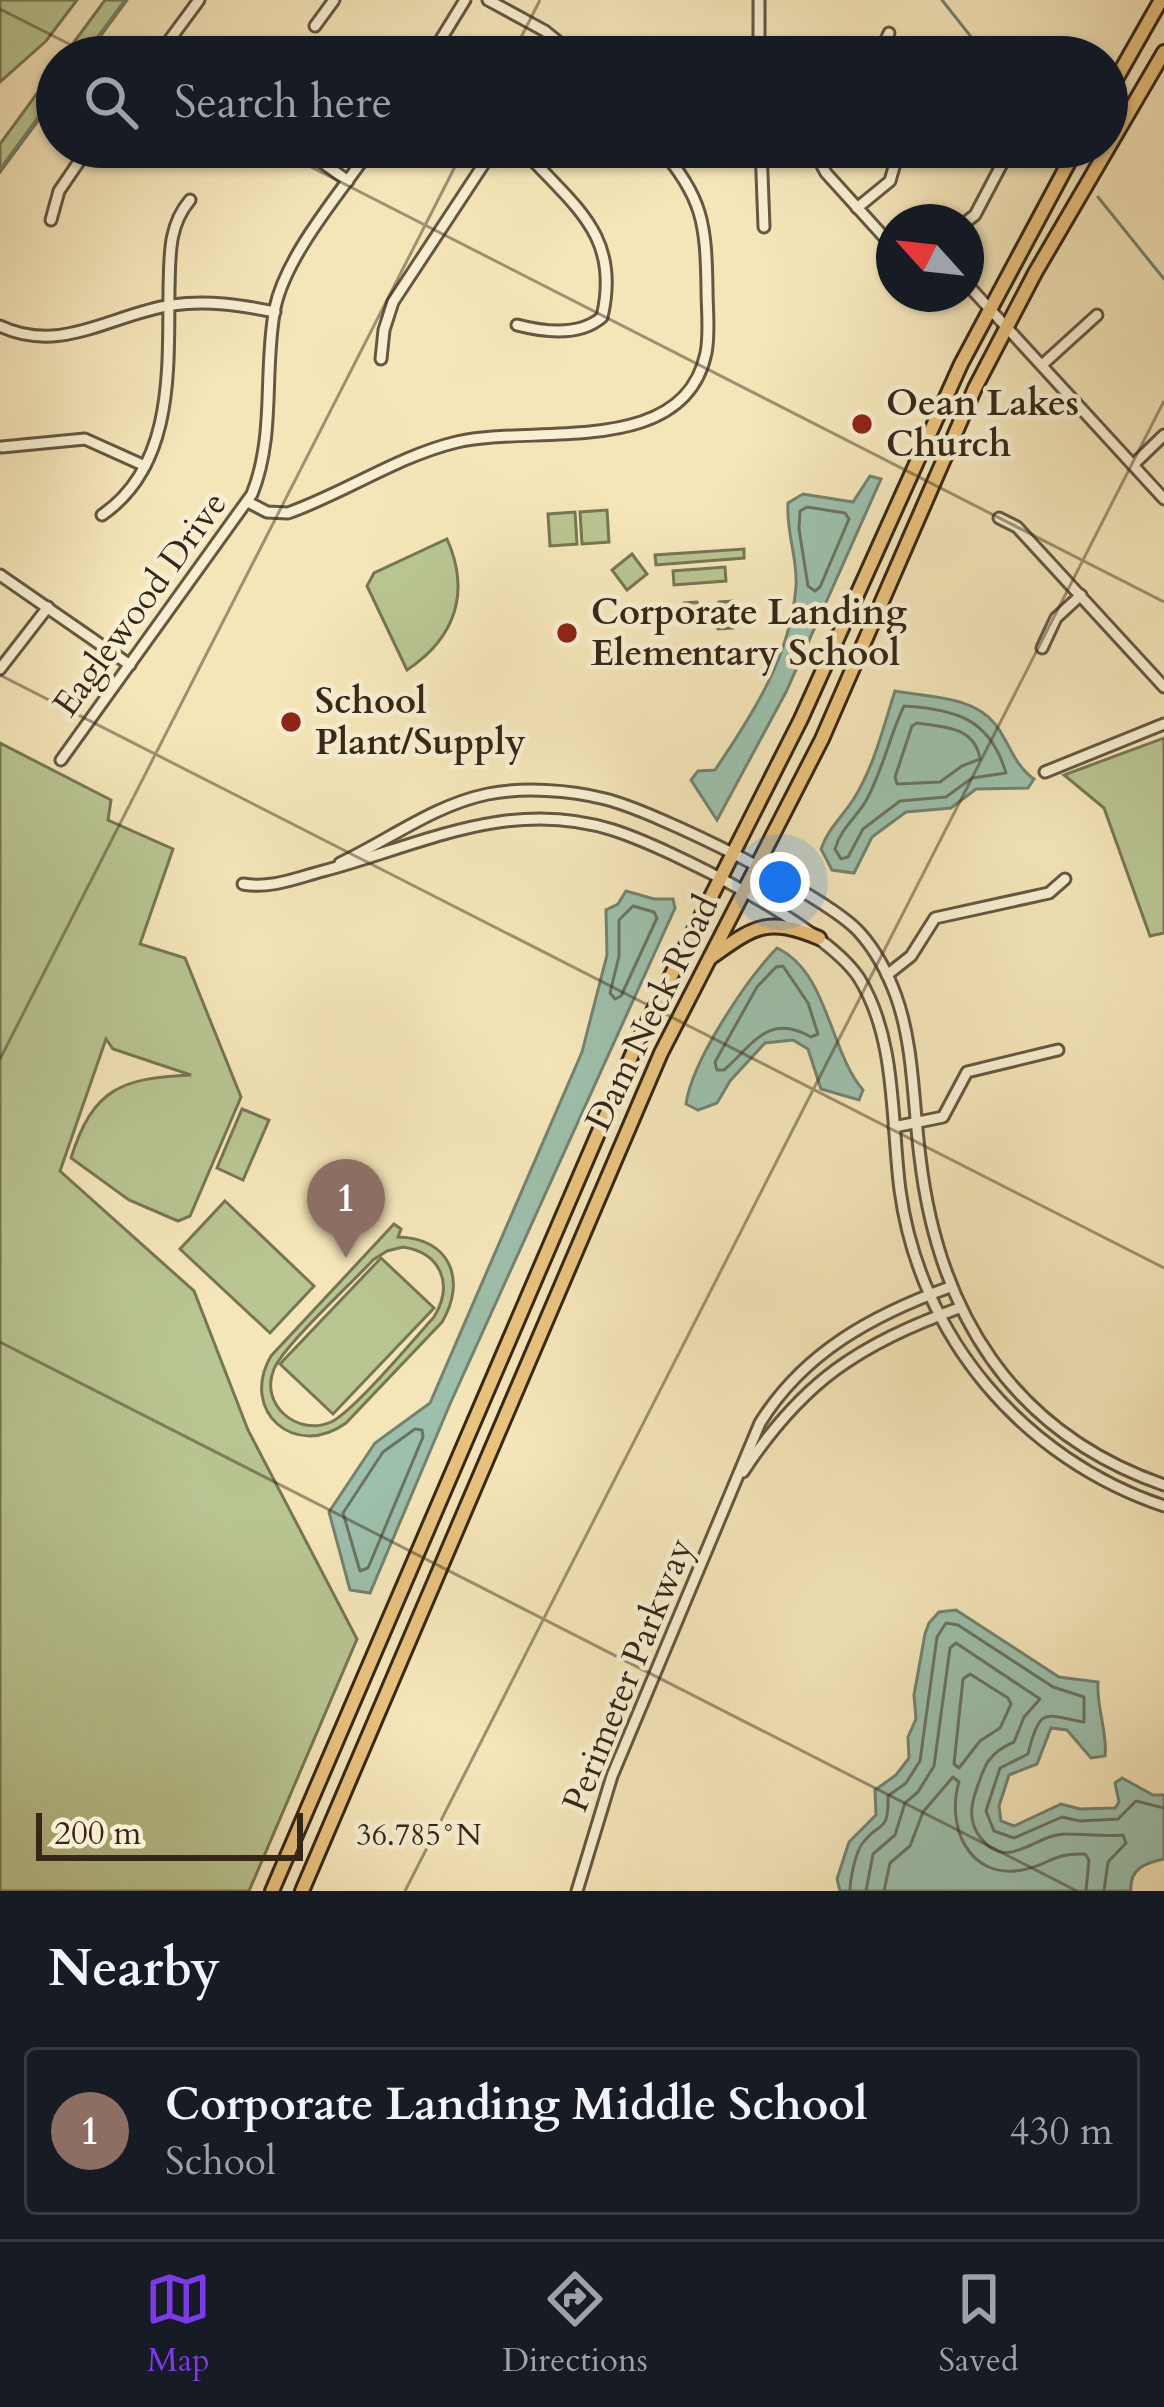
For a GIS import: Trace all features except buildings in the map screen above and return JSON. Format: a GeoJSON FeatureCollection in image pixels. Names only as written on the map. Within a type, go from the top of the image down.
{"type":"FeatureCollection","features":[{"type":"Feature","properties":{"kind":"main road"},"geometry":{"type":"LineString","coordinates":[[1128,59],[1161,0]]}},
{"type":"Feature","properties":{"kind":"main road","name":"Dam Neck Road"},"geometry":{"type":"LineString","coordinates":[[1128,113],[1164,52]]}},
{"type":"Feature","properties":{"kind":"main road","name":"Dam Neck Road"},"geometry":{"type":"LineString","coordinates":[[272,1891],[637,1043],[822,676],[939,410],[1066,168]]}},
{"type":"Feature","properties":{"kind":"main road","name":"Dam Neck Road"},"geometry":{"type":"LineString","coordinates":[[302,1891],[661,1053],[837,707],[975,388],[1097,168]]}},
{"type":"Feature","properties":{"kind":"main road"},"geometry":{"type":"LineString","coordinates":[[709,958],[744,932],[762,926],[786,926],[819,938]]}},
{"type":"Feature","properties":{"kind":"street"},"geometry":{"type":"LineString","coordinates":[[173,36],[200,0]]}},
{"type":"Feature","properties":{"kind":"street"},"geometry":{"type":"LineString","coordinates":[[315,26],[334,0]]}},
{"type":"Feature","properties":{"kind":"street"},"geometry":{"type":"LineString","coordinates":[[443,36],[465,0]]}},
{"type":"Feature","properties":{"kind":"street"},"geometry":{"type":"LineString","coordinates":[[488,0],[551,36]]}},
{"type":"Feature","properties":{"kind":"street"},"geometry":{"type":"LineString","coordinates":[[758,36],[759,0]]}},
{"type":"Feature","properties":{"kind":"street"},"geometry":{"type":"LineString","coordinates":[[51,220],[59,191],[75,168]]}},
{"type":"Feature","properties":{"kind":"street"},"geometry":{"type":"LineString","coordinates":[[330,168],[348,182]]}},
{"type":"Feature","properties":{"kind":"street","name":"Eaglewood Drive"},"geometry":{"type":"LineString","coordinates":[[61,760],[248,502],[266,446],[275,312],[290,270],[357,168]]}},
{"type":"Feature","properties":{"kind":"street"},"geometry":{"type":"LineString","coordinates":[[381,359],[393,302],[481,168]]}},
{"type":"Feature","properties":{"kind":"street"},"geometry":{"type":"LineString","coordinates":[[517,325],[553,331],[588,327],[602,317],[606,297],[604,255],[597,233],[540,168]]}},
{"type":"Feature","properties":{"kind":"street"},"geometry":{"type":"LineString","coordinates":[[248,502],[267,512],[288,513],[418,455],[459,442],[629,427],[674,406],[697,378],[706,352],[706,232],[695,194],[675,168]]}},
{"type":"Feature","properties":{"kind":"street"},"geometry":{"type":"LineString","coordinates":[[761,168],[764,227]]}},
{"type":"Feature","properties":{"kind":"street"},"geometry":{"type":"LineString","coordinates":[[823,168],[876,229]]}},
{"type":"Feature","properties":{"kind":"street"},"geometry":{"type":"LineString","coordinates":[[857,208],[890,181],[894,168]]}},
{"type":"Feature","properties":{"kind":"street"},"geometry":{"type":"LineString","coordinates":[[981,204],[1000,168]]}},
{"type":"Feature","properties":{"kind":"street"},"geometry":{"type":"LineString","coordinates":[[102,514],[124,496],[145,466],[162,420],[172,230],[190,200]]}},
{"type":"Feature","properties":{"kind":"street"},"geometry":{"type":"LineString","coordinates":[[0,326],[29,336],[56,337],[169,305],[209,302],[275,312]]}},
{"type":"Feature","properties":{"kind":"street"},"geometry":{"type":"LineString","coordinates":[[984,303],[1164,499]]}},
{"type":"Feature","properties":{"kind":"street"},"geometry":{"type":"LineString","coordinates":[[1042,365],[1097,315]]}},
{"type":"Feature","properties":{"kind":"street"},"geometry":{"type":"LineString","coordinates":[[1133,465],[1164,436]]}},
{"type":"Feature","properties":{"kind":"street"},"geometry":{"type":"LineString","coordinates":[[2,447],[85,439],[145,466]]}},
{"type":"Feature","properties":{"kind":"street"},"geometry":{"type":"LineString","coordinates":[[999,518],[1017,527],[1164,686]]}},
{"type":"Feature","properties":{"kind":"street"},"geometry":{"type":"LineString","coordinates":[[0,575],[130,665]]}},
{"type":"Feature","properties":{"kind":"street"},"geometry":{"type":"LineString","coordinates":[[1042,648],[1056,618],[1081,595]]}},
{"type":"Feature","properties":{"kind":"street"},"geometry":{"type":"LineString","coordinates":[[0,669],[48,607]]}},
{"type":"Feature","properties":{"kind":"street"},"geometry":{"type":"LineString","coordinates":[[1045,772],[1164,724]]}},
{"type":"Feature","properties":{"kind":"street"},"geometry":{"type":"LineString","coordinates":[[319,872],[449,806],[504,793],[584,794],[620,802],[756,868],[845,919],[867,942],[887,975],[907,1035],[933,1239],[959,1308],[998,1370],[1039,1413],[1103,1458],[1164,1485]]}},
{"type":"Feature","properties":{"kind":"street"},"geometry":{"type":"LineString","coordinates":[[243,884],[268,885],[478,824],[538,817],[584,822],[626,835],[719,880],[819,938],[854,971],[875,1012],[906,1222],[939,1315],[985,1385],[1041,1441],[1089,1474],[1164,1506]]}},
{"type":"Feature","properties":{"kind":"street"},"geometry":{"type":"LineString","coordinates":[[887,975],[905,964],[934,918],[1048,893],[1065,879]]}},
{"type":"Feature","properties":{"kind":"street"},"geometry":{"type":"LineString","coordinates":[[894,1126],[945,1115],[967,1072],[1058,1050]]}},
{"type":"Feature","properties":{"kind":"street","name":"Perimeter Parkway"},"geometry":{"type":"LineString","coordinates":[[578,1891],[612,1776],[760,1423],[810,1361],[864,1324],[950,1287]]}},
{"type":"Feature","properties":{"kind":"street","name":"Perimeter Parkway"},"geometry":{"type":"LineString","coordinates":[[737,1482],[775,1425],[811,1387],[866,1349],[959,1308]]}},
{"type":"Feature","properties":{"kind":"shaded area"},"geometry":{"type":"Polygon","coordinates":[[[0,0],[77,0],[50,36],[36,36],[36,50],[0,82],[0,0]]]}},
{"type":"Feature","properties":{"kind":"shaded area"},"geometry":{"type":"Polygon","coordinates":[[[105,0],[127,0],[100,36],[78,36],[105,0]]]}},
{"type":"Feature","properties":{"kind":"shaded area"},"geometry":{"type":"Polygon","coordinates":[[[36,95],[36,123],[0,172],[0,144],[36,95]]]}},
{"type":"Feature","properties":{"kind":"shaded area"},"geometry":{"type":"Polygon","coordinates":[[[607,510],[609,542],[582,544],[580,512],[607,510]]]}},
{"type":"Feature","properties":{"kind":"shaded area"},"geometry":{"type":"Polygon","coordinates":[[[575,512],[577,544],[550,546],[548,514],[575,512]]]}},
{"type":"Feature","properties":{"kind":"shaded area"},"geometry":{"type":"Polygon","coordinates":[[[447,539],[458,578],[454,613],[437,644],[407,670],[367,586],[374,573],[447,539]]]}},
{"type":"Feature","properties":{"kind":"shaded area"},"geometry":{"type":"Polygon","coordinates":[[[744,549],[744,558],[656,565],[655,555],[744,549]]]}},
{"type":"Feature","properties":{"kind":"shaded area"},"geometry":{"type":"Polygon","coordinates":[[[632,554],[647,574],[627,590],[612,570],[632,554]]]}},
{"type":"Feature","properties":{"kind":"shaded area"},"geometry":{"type":"Polygon","coordinates":[[[725,567],[726,581],[674,585],[673,571],[725,567]]]}},
{"type":"Feature","properties":{"kind":"shaded area"},"geometry":{"type":"Polygon","coordinates":[[[733,601],[742,614],[733,628],[718,629],[710,617],[697,621],[681,610],[684,603],[697,602],[710,616],[719,602],[733,601]]]}},
{"type":"Feature","properties":{"kind":"shaded area"},"geometry":{"type":"Polygon","coordinates":[[[1164,738],[1164,933],[1150,936],[1104,808],[1064,775],[1164,738]]]}},
{"type":"Feature","properties":{"kind":"shaded area"},"geometry":{"type":"Polygon","coordinates":[[[0,743],[111,800],[108,820],[173,849],[140,944],[185,958],[241,1097],[190,1216],[178,1221],[129,1200],[71,1158],[80,1134],[89,1116],[113,1091],[146,1079],[191,1075],[113,1049],[106,1039],[60,1171],[194,1291],[248,1430],[357,1639],[249,1891],[0,1891],[0,743]]]}},
{"type":"Feature","properties":{"kind":"shaded area"},"geometry":{"type":"Polygon","coordinates":[[[242,1109],[269,1120],[243,1180],[217,1168],[242,1109]]]}},
{"type":"Feature","properties":{"kind":"shaded area"},"geometry":{"type":"Polygon","coordinates":[[[225,1201],[314,1286],[270,1333],[180,1249],[225,1201]]]}},
{"type":"Feature","properties":{"kind":"shaded area"},"geometry":{"type":"Polygon","coordinates":[[[394,1224],[401,1229],[398,1237],[430,1245],[449,1264],[453,1291],[442,1322],[346,1423],[327,1433],[291,1433],[267,1411],[263,1376],[271,1356],[394,1224]],[[403,1247],[373,1260],[290,1345],[271,1382],[276,1405],[284,1414],[306,1425],[341,1416],[434,1317],[443,1282],[435,1263],[403,1247]]]}},
{"type":"Feature","properties":{"kind":"shaded area"},"geometry":{"type":"Polygon","coordinates":[[[381,1258],[434,1308],[333,1414],[280,1364],[381,1258]]]}},
{"type":"Feature","properties":{"kind":"water"},"geometry":{"type":"Polygon","coordinates":[[[870,476],[881,479],[786,692],[717,820],[691,780],[698,771],[715,770],[729,749],[768,683],[787,636],[796,576],[788,503],[803,494],[853,502],[870,476]]]}},
{"type":"Feature","properties":{"kind":"water"},"geometry":{"type":"Polygon","coordinates":[[[895,691],[975,708],[1000,731],[1021,767],[1034,779],[1028,788],[976,789],[951,808],[906,812],[872,837],[854,873],[832,870],[821,849],[867,774],[895,691]]]}},
{"type":"Feature","properties":{"kind":"water"},"geometry":{"type":"Polygon","coordinates":[[[626,891],[673,899],[675,908],[450,1404],[370,1593],[350,1590],[329,1512],[375,1443],[430,1403],[582,1052],[607,955],[606,910],[618,904],[626,891]]]}},
{"type":"Feature","properties":{"kind":"water"},"geometry":{"type":"Polygon","coordinates":[[[777,948],[794,959],[818,993],[842,1054],[863,1090],[859,1100],[821,1089],[808,1049],[793,1040],[765,1043],[717,1103],[698,1110],[686,1104],[698,1066],[722,1022],[777,948]]]}},
{"type":"Feature","properties":{"kind":"water"},"geometry":{"type":"Polygon","coordinates":[[[956,1610],[1059,1677],[1098,1682],[1105,1756],[1091,1758],[1067,1730],[1051,1728],[1037,1764],[1009,1775],[999,1806],[1001,1821],[1014,1826],[1061,1804],[1115,1808],[1119,1802],[1115,1783],[1122,1778],[1153,1795],[1164,1795],[1164,1859],[1140,1868],[1131,1891],[840,1891],[837,1879],[849,1842],[876,1815],[875,1790],[909,1758],[908,1737],[916,1719],[914,1695],[929,1623],[939,1612],[956,1610]]]}},
{"type":"Feature","properties":{"kind":"waterway"},"geometry":{"type":"LineString","coordinates":[[98,36],[125,0]]}},
{"type":"Feature","properties":{"kind":"waterway"},"geometry":{"type":"LineString","coordinates":[[942,0],[970,36]]}},
{"type":"Feature","properties":{"kind":"waterway"},"geometry":{"type":"LineString","coordinates":[[0,169],[36,120]]}},
{"type":"Feature","properties":{"kind":"waterway"},"geometry":{"type":"LineString","coordinates":[[1098,197],[1164,279]]}},
{"type":"Feature","properties":{"kind":"place","name":"Oean Lakes Church"},"geometry":{"type":"Point","coordinates":[862,424]}},
{"type":"Feature","properties":{"kind":"place","name":"Corporate Landing Elementary School"},"geometry":{"type":"Point","coordinates":[567,633]}},
{"type":"Feature","properties":{"kind":"place","name":"School Plant/Supply"},"geometry":{"type":"Point","coordinates":[291,722]}},
{"type":"Feature","properties":{"kind":"place","name":"Corporate Landing Middle School"},"geometry":{"type":"Point","coordinates":[346,1258]}}]}
